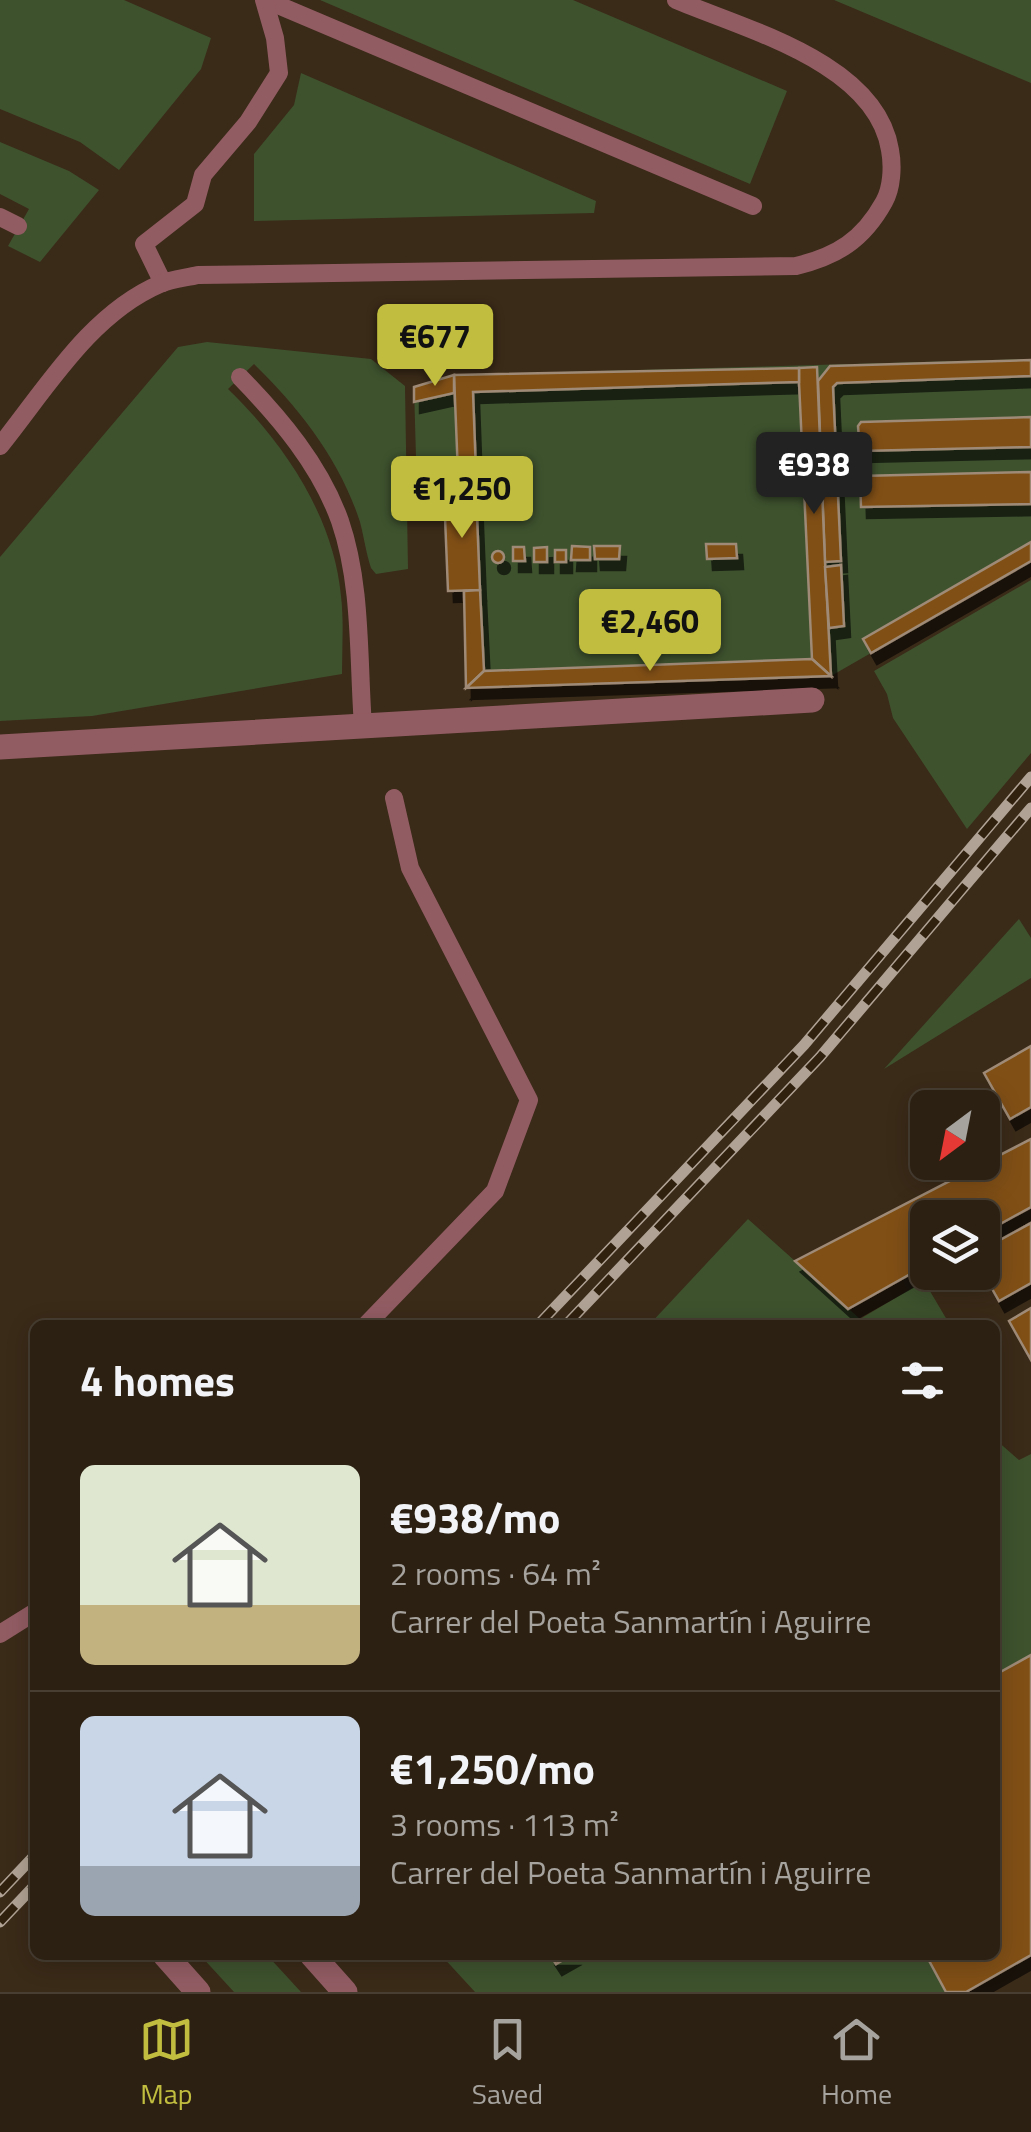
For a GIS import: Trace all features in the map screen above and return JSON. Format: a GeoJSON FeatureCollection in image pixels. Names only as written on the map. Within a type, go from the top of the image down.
{"type":"FeatureCollection","features":[{"type":"Feature","properties":{"kind":"street"},"geometry":{"type":"LineString","coordinates":[[0,747],[812,700]]}},
{"type":"Feature","properties":{"kind":"street"},"geometry":{"type":"LineString","coordinates":[[169,1960],[198,1992]]}},
{"type":"Feature","properties":{"kind":"street"},"geometry":{"type":"LineString","coordinates":[[317,1960],[346,1992]]}},
{"type":"Feature","properties":{"kind":"lane"},"geometry":{"type":"LineString","coordinates":[[265,0],[753,206]]}},
{"type":"Feature","properties":{"kind":"lane"},"geometry":{"type":"LineString","coordinates":[[163,282],[144,244],[196,204],[203,175],[248,122],[278,73],[275,38],[265,0]]}},
{"type":"Feature","properties":{"kind":"lane"},"geometry":{"type":"LineString","coordinates":[[0,446],[97,327],[131,299],[163,282],[198,275],[796,266],[824,259],[850,245],[870,225],[888,197],[892,163],[888,135],[871,102],[847,79],[816,59],[676,0]]}},
{"type":"Feature","properties":{"kind":"lane"},"geometry":{"type":"LineString","coordinates":[[0,217],[18,226]]}},
{"type":"Feature","properties":{"kind":"lane"},"geometry":{"type":"LineString","coordinates":[[240,377],[271,408],[298,444],[340,520],[356,599],[363,726]]}},
{"type":"Feature","properties":{"kind":"lane"},"geometry":{"type":"LineString","coordinates":[[371,1320],[495,1191],[529,1100],[410,868],[394,798]]}},
{"type":"Feature","properties":{"kind":"lane"},"geometry":{"type":"LineString","coordinates":[[0,1634],[30,1615]]}},
{"type":"Feature","properties":{"kind":"green space"},"geometry":{"type":"Polygon","coordinates":[[[0,0],[124,0],[211,38],[201,69],[119,170],[80,142],[0,109],[0,0]]]}},
{"type":"Feature","properties":{"kind":"green space"},"geometry":{"type":"Polygon","coordinates":[[[320,0],[573,0],[787,91],[750,184],[320,0]]]}},
{"type":"Feature","properties":{"kind":"green space"},"geometry":{"type":"Polygon","coordinates":[[[834,0],[1031,0],[1031,83],[834,0]]]}},
{"type":"Feature","properties":{"kind":"green space"},"geometry":{"type":"Polygon","coordinates":[[[301,73],[596,201],[594,213],[254,221],[254,154],[294,105],[301,73]]]}},
{"type":"Feature","properties":{"kind":"green space"},"geometry":{"type":"Polygon","coordinates":[[[0,142],[69,171],[99,190],[40,262],[8,246],[29,209],[0,194],[0,142]]]}},
{"type":"Feature","properties":{"kind":"green space"},"geometry":{"type":"Polygon","coordinates":[[[207,342],[371,359],[405,386],[408,569],[376,574],[371,568],[352,499],[330,457],[302,417],[254,364],[228,389],[287,457],[317,510],[328,538],[341,596],[342,674],[92,716],[0,721],[0,557],[178,347],[207,342]]]}},
{"type":"Feature","properties":{"kind":"green space"},"geometry":{"type":"Polygon","coordinates":[[[1031,359],[1031,561],[831,676],[466,688],[464,592],[448,591],[444,493],[417,493],[414,387],[454,375],[1031,359]]]}},
{"type":"Feature","properties":{"kind":"green space"},"geometry":{"type":"Polygon","coordinates":[[[1031,580],[1031,753],[967,829],[893,718],[887,694],[874,671],[1031,580]]]}},
{"type":"Feature","properties":{"kind":"green space"},"geometry":{"type":"Polygon","coordinates":[[[1019,919],[1031,938],[1031,978],[884,1069],[1019,919]]]}},
{"type":"Feature","properties":{"kind":"green space"},"geometry":{"type":"Polygon","coordinates":[[[748,1219],[860,1319],[910,1289],[929,1290],[947,1320],[654,1320],[748,1219]]]}},
{"type":"Feature","properties":{"kind":"green space"},"geometry":{"type":"Polygon","coordinates":[[[1000,1443],[1019,1460],[1031,1454],[1031,1955],[966,1992],[475,1992],[446,1960],[1000,1960],[1000,1443]]]}},
{"type":"Feature","properties":{"kind":"green space"},"geometry":{"type":"Polygon","coordinates":[[[205,1960],[272,1960],[301,1992],[234,1992],[205,1960]]]}},
{"type":"Feature","properties":{"kind":"building"},"geometry":{"type":"Polygon","coordinates":[[[1031,360],[1031,376],[837,383],[833,387],[841,561],[825,562],[818,381],[830,366],[1031,360]]]}},
{"type":"Feature","properties":{"kind":"building"},"geometry":{"type":"Polygon","coordinates":[[[817,367],[831,676],[812,659],[799,382],[799,368],[817,367]]]}},
{"type":"Feature","properties":{"kind":"building"},"geometry":{"type":"Polygon","coordinates":[[[799,368],[799,382],[473,392],[476,473],[458,474],[454,375],[799,368]]]}},
{"type":"Feature","properties":{"kind":"building"},"geometry":{"type":"Polygon","coordinates":[[[454,375],[454,393],[414,402],[414,387],[454,375]]]}},
{"type":"Feature","properties":{"kind":"building"},"geometry":{"type":"Polygon","coordinates":[[[1031,417],[1031,447],[860,451],[861,422],[1031,417]]]}},
{"type":"Feature","properties":{"kind":"building"},"geometry":{"type":"Polygon","coordinates":[[[1031,472],[1031,504],[861,507],[860,476],[1031,472]]]}},
{"type":"Feature","properties":{"kind":"building"},"geometry":{"type":"Polygon","coordinates":[[[476,473],[476,491],[417,493],[416,475],[476,473]]]}},
{"type":"Feature","properties":{"kind":"building"},"geometry":{"type":"Polygon","coordinates":[[[476,491],[480,590],[448,591],[444,492],[476,491]]]}},
{"type":"Feature","properties":{"kind":"building"},"geometry":{"type":"Polygon","coordinates":[[[1031,542],[1031,561],[871,653],[863,639],[1031,542]]]}},
{"type":"Feature","properties":{"kind":"building"},"geometry":{"type":"Polygon","coordinates":[[[706,544],[736,544],[737,558],[707,559],[706,544]]]}},
{"type":"Feature","properties":{"kind":"building"},"geometry":{"type":"Polygon","coordinates":[[[572,546],[590,547],[590,560],[571,560],[572,546]]]}},
{"type":"Feature","properties":{"kind":"building"},"geometry":{"type":"Polygon","coordinates":[[[594,546],[620,546],[619,559],[595,559],[594,546]]]}},
{"type":"Feature","properties":{"kind":"building"},"geometry":{"type":"Polygon","coordinates":[[[513,547],[524,547],[525,561],[513,561],[513,547]]]}},
{"type":"Feature","properties":{"kind":"building"},"geometry":{"type":"Polygon","coordinates":[[[547,547],[547,562],[534,562],[534,548],[547,547]]]}},
{"type":"Feature","properties":{"kind":"building"},"geometry":{"type":"Polygon","coordinates":[[[555,550],[566,550],[566,562],[555,562],[555,550]]]}},
{"type":"Feature","properties":{"kind":"building"},"geometry":{"type":"Polygon","coordinates":[[[498,551],[504,557],[498,563],[492,557],[498,551]]]}},
{"type":"Feature","properties":{"kind":"building"},"geometry":{"type":"Polygon","coordinates":[[[841,565],[844,626],[829,628],[825,567],[841,565]]]}},
{"type":"Feature","properties":{"kind":"building"},"geometry":{"type":"Polygon","coordinates":[[[480,590],[484,671],[466,688],[464,591],[480,590]]]}},
{"type":"Feature","properties":{"kind":"building"},"geometry":{"type":"Polygon","coordinates":[[[812,659],[831,676],[466,688],[484,671],[812,659]]]}},
{"type":"Feature","properties":{"kind":"building"},"geometry":{"type":"Polygon","coordinates":[[[1031,1046],[1031,1107],[1010,1119],[1000,1101],[1000,1090],[994,1090],[984,1073],[1031,1046]]]}},
{"type":"Feature","properties":{"kind":"building"},"geometry":{"type":"Polygon","coordinates":[[[1031,1139],[1031,1207],[1000,1224],[1000,1200],[913,1200],[952,1180],[1000,1180],[1000,1155],[1031,1139]]]}},
{"type":"Feature","properties":{"kind":"building"},"geometry":{"type":"Polygon","coordinates":[[[910,1202],[910,1274],[848,1309],[795,1261],[910,1202]]]}},
{"type":"Feature","properties":{"kind":"building"},"geometry":{"type":"Polygon","coordinates":[[[1031,1223],[1031,1283],[999,1301],[993,1290],[1000,1290],[1000,1240],[1031,1223]]]}},
{"type":"Feature","properties":{"kind":"building"},"geometry":{"type":"Polygon","coordinates":[[[1031,1308],[1031,1360],[1009,1321],[1031,1308]]]}},
{"type":"Feature","properties":{"kind":"building"},"geometry":{"type":"Polygon","coordinates":[[[1031,1655],[1031,1955],[966,1992],[946,1992],[929,1960],[1000,1960],[1000,1672],[1031,1655]]]}},
{"type":"Feature","properties":{"kind":"railway"},"geometry":{"type":"LineString","coordinates":[[543,1320],[804,1045],[1031,777]]}},
{"type":"Feature","properties":{"kind":"railway"},"geometry":{"type":"LineString","coordinates":[[571,1320],[820,1057],[1031,808]]}},
{"type":"Feature","properties":{"kind":"railway"},"geometry":{"type":"LineString","coordinates":[[0,1892],[30,1860]]}},
{"type":"Feature","properties":{"kind":"railway"},"geometry":{"type":"LineString","coordinates":[[0,1922],[30,1890]]}}]}
